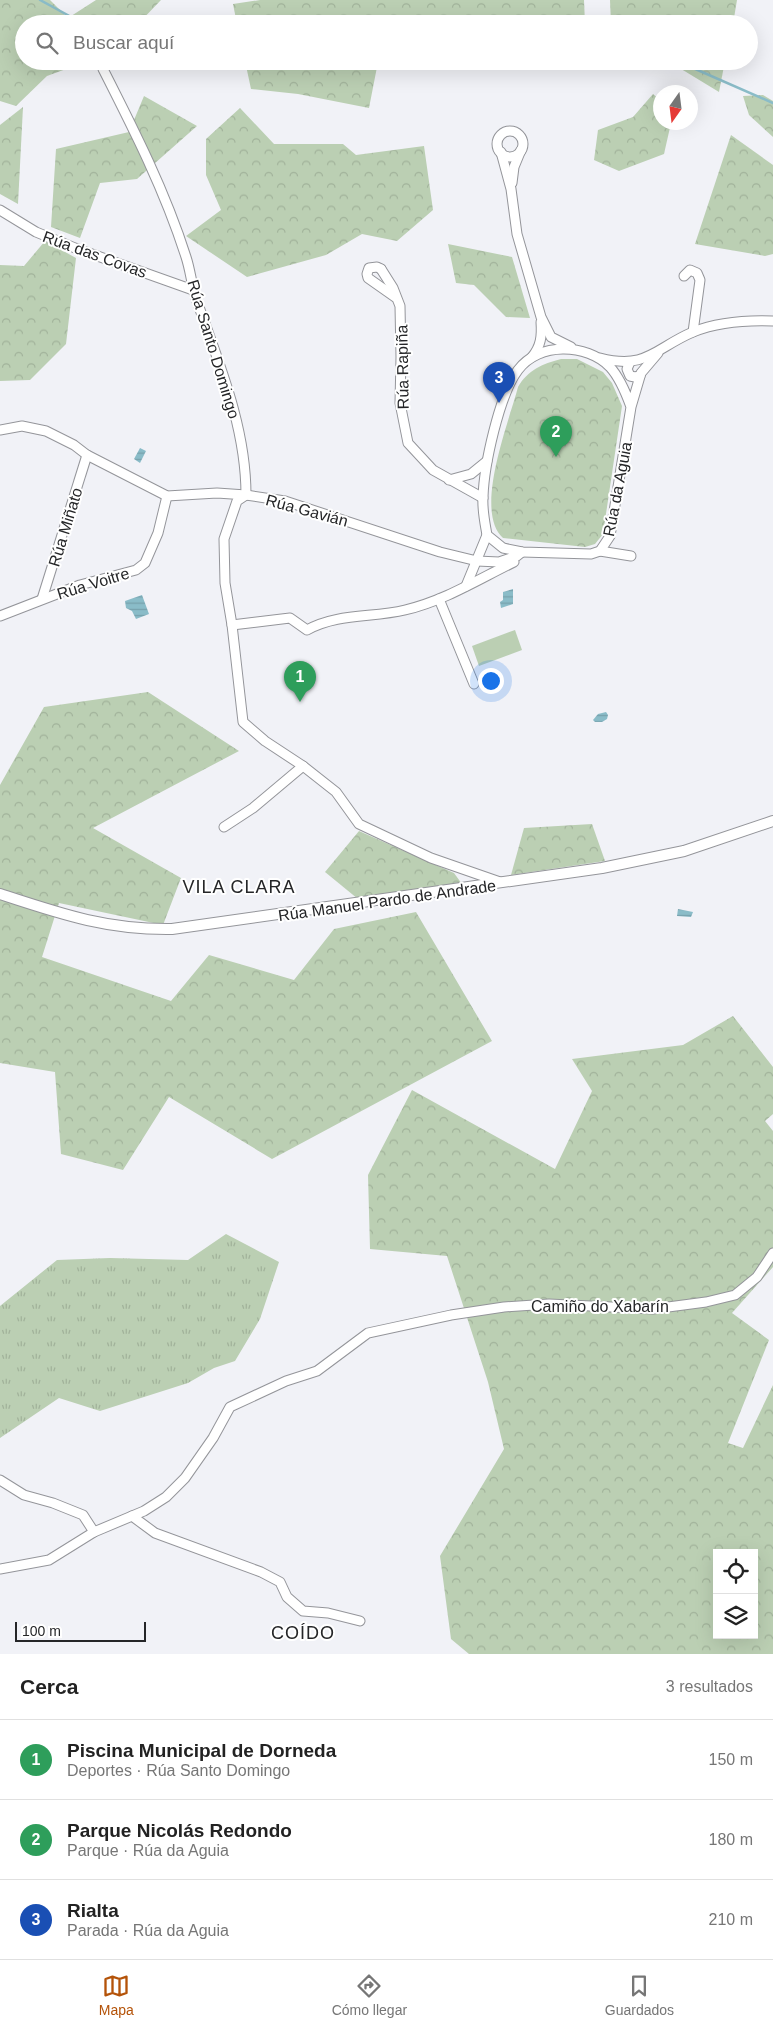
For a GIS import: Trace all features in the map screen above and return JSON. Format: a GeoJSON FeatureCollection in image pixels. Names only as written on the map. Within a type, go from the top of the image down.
{"type":"FeatureCollection","features":[{"type":"Feature","properties":{"kind":"street","name":"Rúa Santo Domingo"},"geometry":{"type":"LineString","coordinates":[[103,70],[158,181],[187,258],[193,290],[233,404],[246,468],[246,495]]}},
{"type":"Feature","properties":{"kind":"street"},"geometry":{"type":"LineString","coordinates":[[511,189],[514,167],[522,147],[521,138],[518,134],[509,131],[503,133],[498,138],[498,147],[511,189],[517,234],[541,316],[551,337],[558,342],[585,353]]}},
{"type":"Feature","properties":{"kind":"street"},"geometry":{"type":"LineString","coordinates":[[500,152],[506,156],[515,155],[522,147]]}},
{"type":"Feature","properties":{"kind":"street","name":"Rúa das Covas"},"geometry":{"type":"LineString","coordinates":[[0,210],[36,232],[193,290]]}},
{"type":"Feature","properties":{"kind":"street","name":"Rúa Rapiña"},"geometry":{"type":"LineString","coordinates":[[394,297],[372,282],[367,274],[369,268],[377,266],[381,269],[400,306],[400,403],[408,443],[433,470],[483,498]]}},
{"type":"Feature","properties":{"kind":"street"},"geometry":{"type":"LineString","coordinates":[[684,276],[690,270],[697,273],[700,280],[693,332]]}},
{"type":"Feature","properties":{"kind":"street"},"geometry":{"type":"LineString","coordinates":[[466,586],[487,535],[483,498],[487,461],[507,392],[518,370],[537,351],[542,337],[541,316]]}},
{"type":"Feature","properties":{"kind":"street","name":"Rúa da Aguia"},"geometry":{"type":"LineString","coordinates":[[532,357],[562,348],[614,361],[630,362],[658,353],[693,332],[714,325],[773,321]]}},
{"type":"Feature","properties":{"kind":"street","name":"Rúa da Aguia"},"geometry":{"type":"LineString","coordinates":[[585,353],[608,366],[617,376],[632,407]]}},
{"type":"Feature","properties":{"kind":"street","name":"Rúa da Aguia"},"geometry":{"type":"LineString","coordinates":[[487,535],[504,548],[522,552],[591,554],[600,551],[610,536],[632,407],[640,376],[658,353]]}},
{"type":"Feature","properties":{"kind":"street"},"geometry":{"type":"LineString","coordinates":[[630,362],[627,368],[630,376],[640,376]]}},
{"type":"Feature","properties":{"kind":"street"},"geometry":{"type":"LineString","coordinates":[[0,430],[22,426],[46,430],[88,455],[167,496]]}},
{"type":"Feature","properties":{"kind":"street","name":"Rúa Miñato"},"geometry":{"type":"LineString","coordinates":[[42,599],[88,455]]}},
{"type":"Feature","properties":{"kind":"street"},"geometry":{"type":"LineString","coordinates":[[449,480],[471,474],[487,461]]}},
{"type":"Feature","properties":{"kind":"street","name":"Rúa Gavián"},"geometry":{"type":"LineString","coordinates":[[167,496],[217,493],[285,501],[440,552],[477,561]]}},
{"type":"Feature","properties":{"kind":"street"},"geometry":{"type":"LineString","coordinates":[[246,495],[236,501],[224,539],[225,582],[243,722],[265,742],[303,766],[336,792],[359,824],[431,858],[503,884]]}},
{"type":"Feature","properties":{"kind":"street","name":"Rúa Voitre"},"geometry":{"type":"LineString","coordinates":[[0,616],[80,585],[136,570],[145,563],[158,532],[167,496]]}},
{"type":"Feature","properties":{"kind":"street"},"geometry":{"type":"LineString","coordinates":[[600,551],[631,556]]}},
{"type":"Feature","properties":{"kind":"street","name":"Rúa da Aguia"},"geometry":{"type":"LineString","coordinates":[[477,561],[499,562],[518,556],[522,552]]}},
{"type":"Feature","properties":{"kind":"street"},"geometry":{"type":"LineString","coordinates":[[232,625],[290,618],[307,630],[335,619],[404,610],[439,599],[532,552]]}},
{"type":"Feature","properties":{"kind":"street"},"geometry":{"type":"LineString","coordinates":[[439,599],[474,684]]}},
{"type":"Feature","properties":{"kind":"street"},"geometry":{"type":"LineString","coordinates":[[224,827],[253,808],[303,766]]}},
{"type":"Feature","properties":{"kind":"street","name":"Rúa Manuel Pardo de Andrade"},"geometry":{"type":"LineString","coordinates":[[0,894],[97,924],[140,930],[172,929],[503,884],[602,868],[684,850],[773,821]]}},
{"type":"Feature","properties":{"kind":"street","name":"Camiño do Xabarín"},"geometry":{"type":"LineString","coordinates":[[0,1569],[48,1560],[94,1532],[132,1516],[166,1497],[185,1478],[213,1438],[230,1407],[286,1381],[317,1371],[368,1333],[451,1315],[504,1308],[548,1304],[653,1310],[706,1302],[735,1295],[757,1277],[773,1253]]}},
{"type":"Feature","properties":{"kind":"street"},"geometry":{"type":"LineString","coordinates":[[0,1480],[24,1495],[53,1503],[83,1515],[94,1532]]}},
{"type":"Feature","properties":{"kind":"street"},"geometry":{"type":"LineString","coordinates":[[132,1516],[156,1533],[200,1551],[262,1572],[280,1582],[287,1598],[304,1611],[328,1613],[360,1620]]}},
{"type":"Feature","properties":{"kind":"green space"},"geometry":{"type":"Polygon","coordinates":[[[0,0],[50,0],[65,15],[15,15],[15,70],[63,70],[47,76],[16,106],[0,101],[0,0]]]}},
{"type":"Feature","properties":{"kind":"green space"},"geometry":{"type":"Polygon","coordinates":[[[96,0],[161,0],[147,15],[73,15],[96,0]]]}},
{"type":"Feature","properties":{"kind":"green space"},"geometry":{"type":"Polygon","coordinates":[[[260,0],[584,0],[585,15],[235,15],[233,4],[260,0]]]}},
{"type":"Feature","properties":{"kind":"green space"},"geometry":{"type":"Polygon","coordinates":[[[610,0],[737,0],[734,15],[611,15],[610,0]]]}},
{"type":"Feature","properties":{"kind":"green space"},"geometry":{"type":"Polygon","coordinates":[[[247,70],[376,70],[369,108],[298,94],[251,89],[247,70]]]}},
{"type":"Feature","properties":{"kind":"green space"},"geometry":{"type":"Polygon","coordinates":[[[683,70],[723,70],[719,92],[683,70]]]}},
{"type":"Feature","properties":{"kind":"green space"},"geometry":{"type":"Polygon","coordinates":[[[653,94],[653,130],[669,130],[664,154],[619,171],[594,160],[598,130],[633,117],[653,94]]]}},
{"type":"Feature","properties":{"kind":"green space"},"geometry":{"type":"Polygon","coordinates":[[[763,95],[773,101],[773,137],[749,115],[743,96],[763,95]]]}},
{"type":"Feature","properties":{"kind":"green space"},"geometry":{"type":"Polygon","coordinates":[[[144,96],[197,126],[137,179],[100,183],[80,238],[51,227],[56,149],[129,132],[144,96]]]}},
{"type":"Feature","properties":{"kind":"green space"},"geometry":{"type":"Polygon","coordinates":[[[23,107],[18,204],[0,194],[0,125],[23,107]]]}},
{"type":"Feature","properties":{"kind":"green space"},"geometry":{"type":"Polygon","coordinates":[[[240,108],[274,144],[343,144],[356,155],[424,146],[433,210],[397,241],[362,234],[326,255],[247,277],[186,236],[221,210],[206,175],[206,139],[240,108]]]}},
{"type":"Feature","properties":{"kind":"green space"},"geometry":{"type":"Polygon","coordinates":[[[731,135],[773,165],[773,254],[765,256],[695,244],[731,135]]]}},
{"type":"Feature","properties":{"kind":"green space"},"geometry":{"type":"Polygon","coordinates":[[[45,241],[76,258],[66,344],[30,380],[0,381],[0,265],[24,266],[45,241]]]}},
{"type":"Feature","properties":{"kind":"green space"},"geometry":{"type":"Polygon","coordinates":[[[448,244],[512,257],[530,318],[506,317],[474,285],[456,283],[448,244]]]}},
{"type":"Feature","properties":{"kind":"green space"},"geometry":{"type":"Polygon","coordinates":[[[561,359],[577,359],[603,372],[612,383],[622,406],[603,534],[595,544],[585,547],[503,538],[495,525],[491,508],[492,488],[501,443],[518,387],[526,376],[536,368],[561,359]]]}},
{"type":"Feature","properties":{"kind":"green space"},"geometry":{"type":"Polygon","coordinates":[[[515,630],[522,650],[479,666],[472,646],[515,630]]]}},
{"type":"Feature","properties":{"kind":"green space"},"geometry":{"type":"Polygon","coordinates":[[[148,692],[239,751],[93,828],[181,878],[163,925],[59,903],[42,957],[171,1001],[209,955],[294,980],[334,929],[416,912],[492,1041],[272,1159],[169,1097],[123,1170],[61,1154],[55,1072],[0,1063],[0,785],[44,707],[148,692]]]}},
{"type":"Feature","properties":{"kind":"green space"},"geometry":{"type":"Polygon","coordinates":[[[592,824],[605,861],[511,875],[524,828],[592,824]]]}},
{"type":"Feature","properties":{"kind":"green space"},"geometry":{"type":"Polygon","coordinates":[[[359,831],[454,873],[462,884],[358,899],[325,872],[359,831]]]}},
{"type":"Feature","properties":{"kind":"green space"},"geometry":{"type":"Polygon","coordinates":[[[733,1016],[773,1067],[773,1114],[765,1121],[773,1131],[773,1267],[732,1313],[769,1340],[728,1443],[743,1448],[773,1385],[773,1654],[469,1654],[451,1639],[440,1556],[504,1449],[488,1382],[447,1256],[370,1249],[368,1175],[412,1090],[555,1169],[592,1091],[572,1059],[683,1045],[733,1016]]]}},
{"type":"Feature","properties":{"kind":"green space"},"geometry":{"type":"Polygon","coordinates":[[[226,1234],[279,1262],[260,1319],[235,1361],[214,1368],[188,1383],[100,1411],[59,1398],[0,1438],[0,1306],[57,1260],[110,1258],[188,1260],[226,1234]]]}},
{"type":"Feature","properties":{"kind":"water"},"geometry":{"type":"Polygon","coordinates":[[[140,448],[146,451],[140,463],[134,459],[140,448]]]}},
{"type":"Feature","properties":{"kind":"water"},"geometry":{"type":"Polygon","coordinates":[[[513,589],[513,604],[501,608],[500,602],[503,600],[503,592],[513,589]]]}},
{"type":"Feature","properties":{"kind":"water"},"geometry":{"type":"Polygon","coordinates":[[[142,595],[149,614],[136,619],[132,611],[126,608],[125,601],[142,595]]]}},
{"type":"Feature","properties":{"kind":"water"},"geometry":{"type":"Polygon","coordinates":[[[606,712],[608,715],[607,719],[602,722],[595,722],[593,720],[598,714],[606,712]]]}},
{"type":"Feature","properties":{"kind":"water"},"geometry":{"type":"Polygon","coordinates":[[[678,909],[693,912],[691,917],[677,916],[678,909]]]}},
{"type":"Feature","properties":{"kind":"waterway"},"geometry":{"type":"LineString","coordinates":[[40,0],[68,15]]}},
{"type":"Feature","properties":{"kind":"waterway"},"geometry":{"type":"LineString","coordinates":[[698,70],[773,103]]}},
{"type":"Feature","properties":{"kind":"place","name":"Rialta"},"geometry":{"type":"Point","coordinates":[499,403]}},
{"type":"Feature","properties":{"kind":"place","name":"Parque Nicolás Redondo"},"geometry":{"type":"Point","coordinates":[556,457]}},
{"type":"Feature","properties":{"kind":"place","name":"Piscina Municipal de Dorneda"},"geometry":{"type":"Point","coordinates":[300,702]}},
{"type":"Feature","properties":{"kind":"district","name":"VILA CLARA"},"geometry":{"type":"Point","coordinates":[239,887]}},
{"type":"Feature","properties":{"kind":"district","name":"COÍDO"},"geometry":{"type":"Point","coordinates":[303,1633]}}]}
